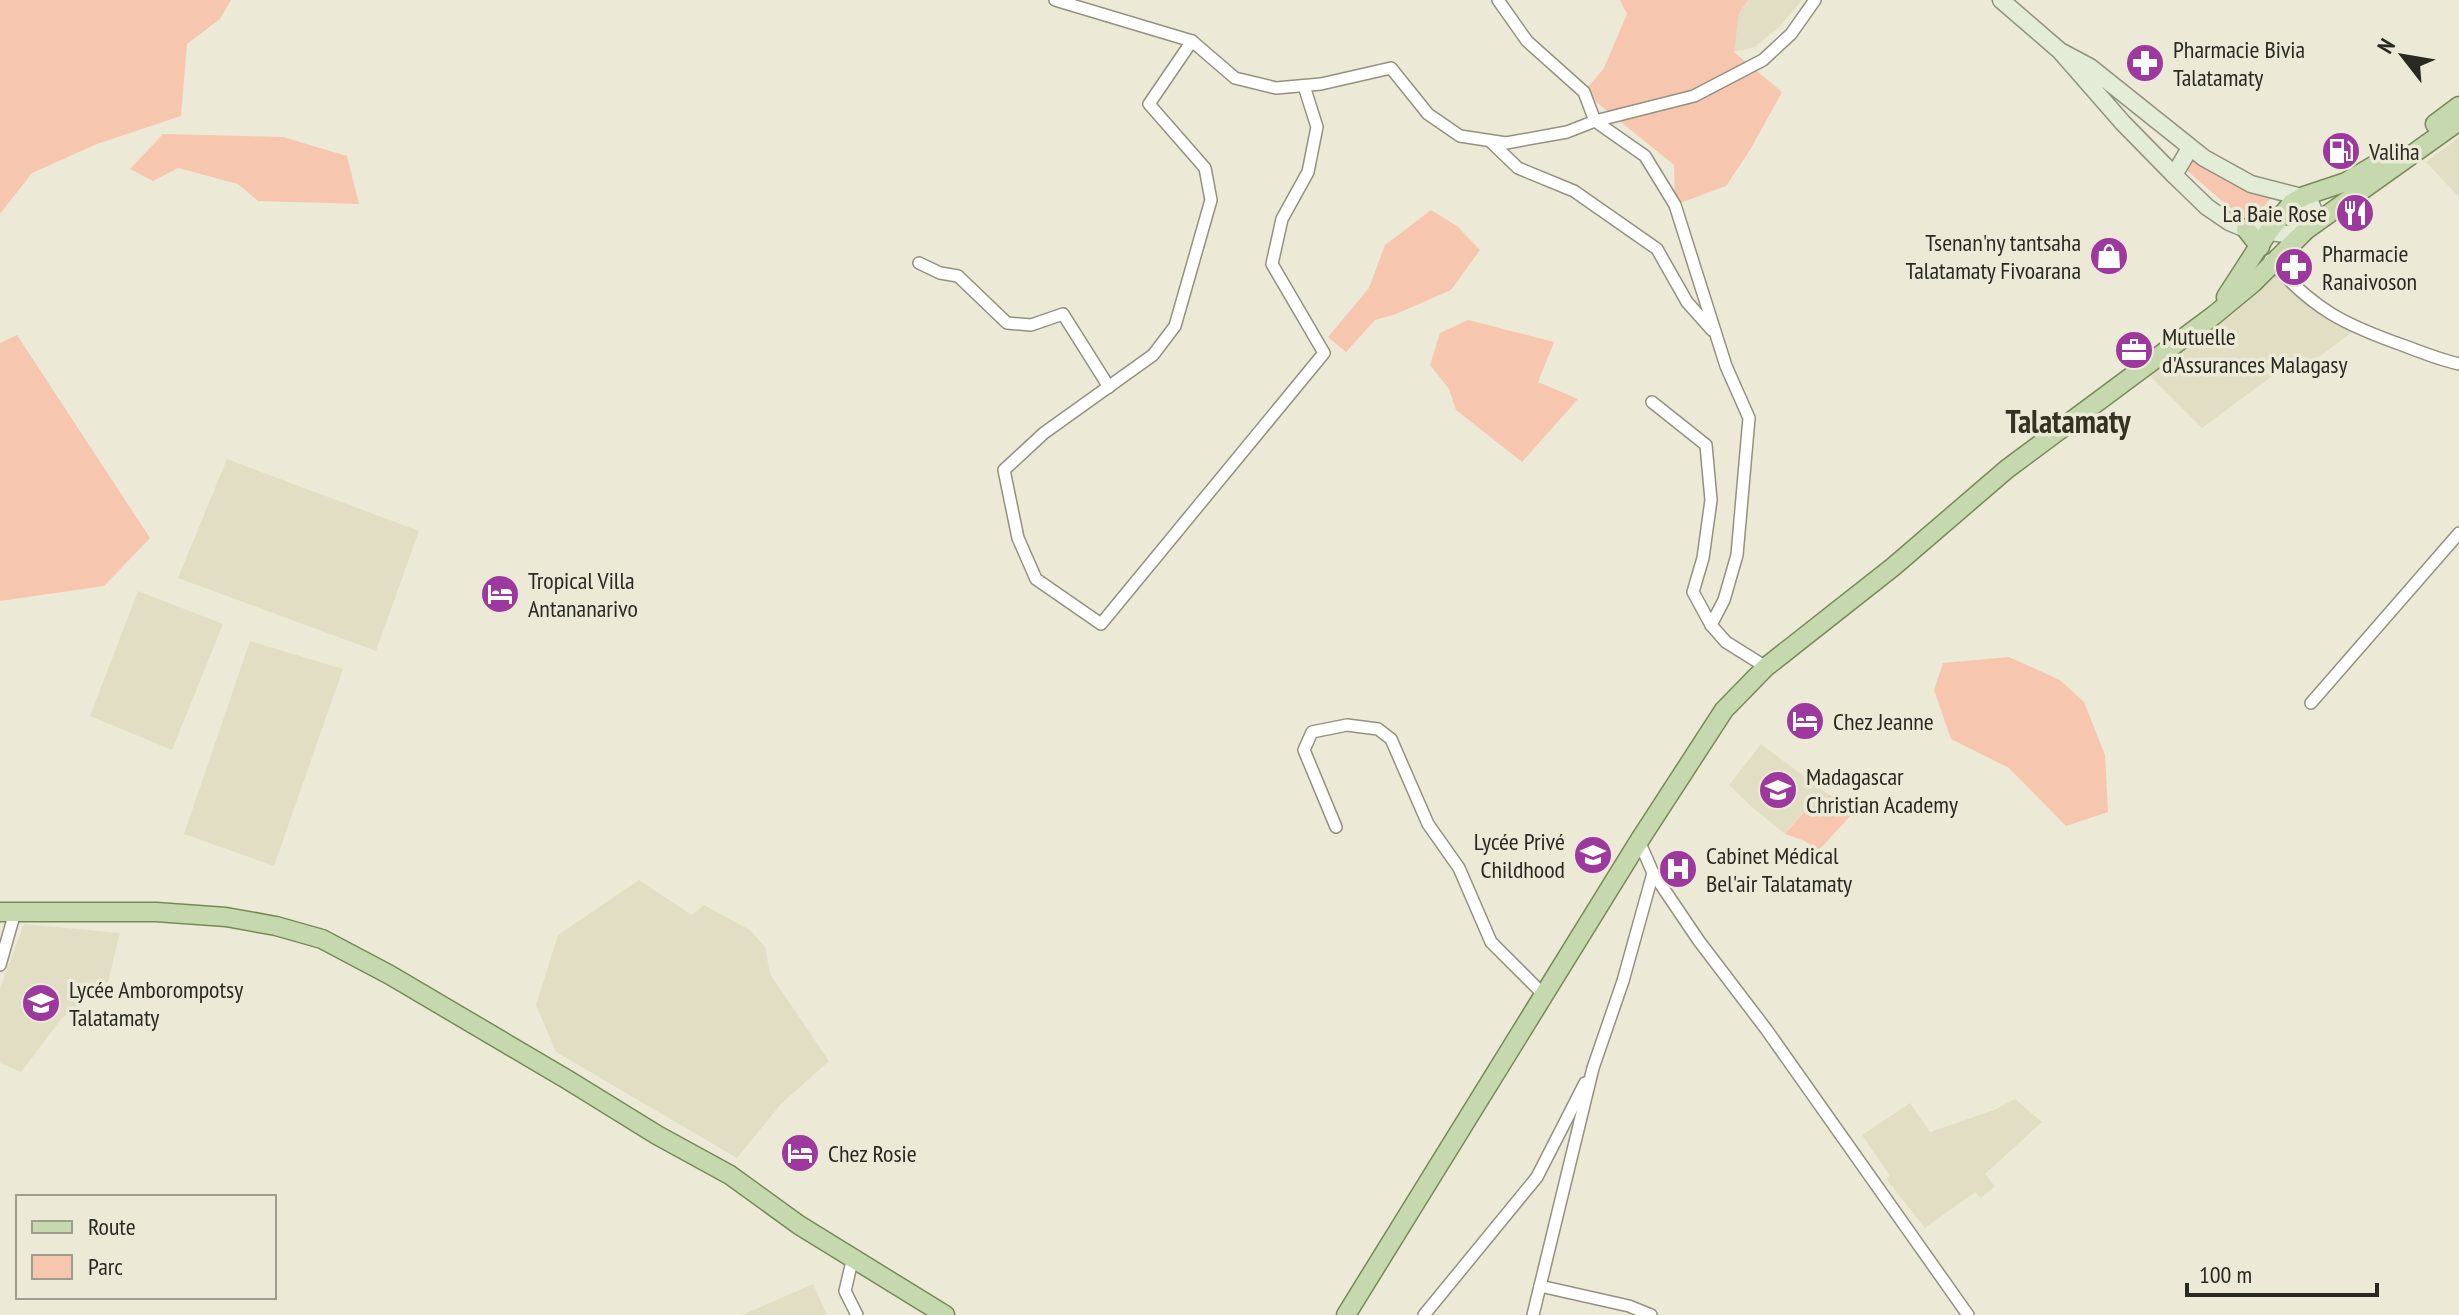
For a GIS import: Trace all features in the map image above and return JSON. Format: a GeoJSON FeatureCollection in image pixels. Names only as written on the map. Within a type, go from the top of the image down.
{"type":"FeatureCollection","features":[{"type":"Feature","properties":{"kind":"main road"},"geometry":{"type":"LineString","coordinates":[[2001,0],[2060,51],[2123,123],[2207,207],[2264,240],[2306,230],[2459,121]]}},
{"type":"Feature","properties":{"kind":"main road"},"geometry":{"type":"LineString","coordinates":[[1346,1315],[1639,841],[1724,710],[1766,667],[1893,567],[2007,469],[2213,316],[2274,264],[2311,223],[2312,203],[2304,196],[2251,184],[2204,158],[2090,67],[2060,51]]}},
{"type":"Feature","properties":{"kind":"main road"},"geometry":{"type":"LineString","coordinates":[[2213,316],[2292,203],[2346,182],[2382,162],[2459,106]]}},
{"type":"Feature","properties":{"kind":"main road"},"geometry":{"type":"LineString","coordinates":[[2174,175],[2190,148]]}},
{"type":"Feature","properties":{"kind":"main road"},"geometry":{"type":"LineString","coordinates":[[7,912],[156,912],[226,917],[322,939],[390,975],[657,1135],[730,1175],[799,1225],[945,1315]]}},
{"type":"Feature","properties":{"kind":"street"},"geometry":{"type":"LineString","coordinates":[[1055,0],[1192,41],[1235,78],[1276,88],[1321,84],[1391,68],[1428,114],[1460,136],[1506,143],[1567,132],[1595,121],[1694,96],[1763,60],[1791,34],[1815,0]]}},
{"type":"Feature","properties":{"kind":"street"},"geometry":{"type":"LineString","coordinates":[[1498,0],[1527,41],[1584,92],[1595,121],[1645,156],[1675,205],[1726,366],[1749,418],[1737,555],[1724,600],[1711,625]]}},
{"type":"Feature","properties":{"kind":"street"},"geometry":{"type":"LineString","coordinates":[[1192,41],[1149,104],[1205,168],[1211,200],[1175,326],[1153,355],[1044,433],[1004,470],[1018,538],[1036,579],[1101,624],[1324,353],[1272,264],[1282,219],[1308,172],[1317,127],[1304,86]]}},
{"type":"Feature","properties":{"kind":"street"},"geometry":{"type":"LineString","coordinates":[[1489,140],[1518,168],[1574,191],[1657,249],[1687,302],[1715,334]]}},
{"type":"Feature","properties":{"kind":"street"},"geometry":{"type":"LineString","coordinates":[[2264,240],[2274,264],[2300,291],[2327,312],[2356,329],[2459,364]]}},
{"type":"Feature","properties":{"kind":"street"},"geometry":{"type":"LineString","coordinates":[[919,263],[940,273],[958,276],[1007,323],[1031,325],[1063,314],[1109,387]]}},
{"type":"Feature","properties":{"kind":"street"},"geometry":{"type":"LineString","coordinates":[[1652,402],[1706,445],[1711,500],[1703,558],[1693,592],[1711,625],[1726,642],[1766,667]]}},
{"type":"Feature","properties":{"kind":"street"},"geometry":{"type":"LineString","coordinates":[[2311,703],[2459,533]]}},
{"type":"Feature","properties":{"kind":"street"},"geometry":{"type":"LineString","coordinates":[[1336,827],[1304,750],[1312,732],[1347,725],[1378,729],[1391,739],[1428,824],[1459,868],[1491,942],[1545,996]]}},
{"type":"Feature","properties":{"kind":"street"},"geometry":{"type":"LineString","coordinates":[[1639,841],[1653,873],[1699,941],[1766,1029],[1968,1315]]}},
{"type":"Feature","properties":{"kind":"street"},"geometry":{"type":"LineString","coordinates":[[1533,1315],[1593,1068],[1623,981],[1653,873]]}},
{"type":"Feature","properties":{"kind":"street"},"geometry":{"type":"LineString","coordinates":[[0,965],[7,912]]}},
{"type":"Feature","properties":{"kind":"street"},"geometry":{"type":"LineString","coordinates":[[1424,1315],[1537,1177],[1593,1068]]}},
{"type":"Feature","properties":{"kind":"street"},"geometry":{"type":"LineString","coordinates":[[853,1257],[845,1291],[857,1315]]}},
{"type":"Feature","properties":{"kind":"street"},"geometry":{"type":"LineString","coordinates":[[1540,1286],[1629,1306],[1651,1315]]}},
{"type":"Feature","properties":{"kind":"shaded area"},"geometry":{"type":"Polygon","coordinates":[[[1748,0],[1802,0],[1780,26],[1755,47],[1733,52],[1739,13],[1748,0]]]}},
{"type":"Feature","properties":{"kind":"shaded area"},"geometry":{"type":"Polygon","coordinates":[[[2459,137],[2459,197],[2426,162],[2459,137]]]}},
{"type":"Feature","properties":{"kind":"shaded area"},"geometry":{"type":"Polygon","coordinates":[[[2274,264],[2356,329],[2311,363],[2301,355],[2202,428],[2142,368],[2274,264]]]}},
{"type":"Feature","properties":{"kind":"shaded area"},"geometry":{"type":"Polygon","coordinates":[[[227,459],[419,531],[376,651],[178,578],[227,459]]]}},
{"type":"Feature","properties":{"kind":"shaded area"},"geometry":{"type":"Polygon","coordinates":[[[138,591],[223,624],[172,750],[90,716],[138,591]]]}},
{"type":"Feature","properties":{"kind":"shaded area"},"geometry":{"type":"Polygon","coordinates":[[[250,641],[343,669],[274,866],[184,834],[250,641]]]}},
{"type":"Feature","properties":{"kind":"shaded area","name":"Madagascar Christian Academy"},"geometry":{"type":"Polygon","coordinates":[[[1761,744],[1829,795],[1813,818],[1803,812],[1785,834],[1729,785],[1761,744]]]}},
{"type":"Feature","properties":{"kind":"shaded area"},"geometry":{"type":"Polygon","coordinates":[[[639,880],[692,915],[704,905],[750,930],[765,947],[770,974],[829,1061],[781,1104],[737,1158],[556,1052],[536,1005],[558,935],[639,880]]]}},
{"type":"Feature","properties":{"kind":"shaded area","name":"Lycée Amborompotsy Talatamaty"},"geometry":{"type":"Polygon","coordinates":[[[24,924],[120,933],[108,982],[62,1018],[21,1072],[0,1063],[0,989],[24,924]]]}},
{"type":"Feature","properties":{"kind":"shaded area"},"geometry":{"type":"Polygon","coordinates":[[[2015,1099],[2042,1122],[1985,1174],[1995,1186],[1981,1198],[1975,1192],[1925,1228],[1886,1179],[1890,1176],[1862,1135],[1910,1103],[1930,1132],[1994,1110],[2015,1099]]]}},
{"type":"Feature","properties":{"kind":"shaded area"},"geometry":{"type":"Polygon","coordinates":[[[813,1284],[827,1315],[742,1315],[813,1284]]]}},
{"type":"Feature","properties":{"kind":"green space"},"geometry":{"type":"Polygon","coordinates":[[[0,0],[231,0],[220,19],[187,44],[181,116],[97,144],[32,173],[0,214],[0,0]]]}},
{"type":"Feature","properties":{"kind":"green space"},"geometry":{"type":"Polygon","coordinates":[[[1620,0],[1748,0],[1739,13],[1734,52],[1782,92],[1726,186],[1675,205],[1674,165],[1584,92],[1604,68],[1627,14],[1620,0]]]}},
{"type":"Feature","properties":{"kind":"green space"},"geometry":{"type":"Polygon","coordinates":[[[163,134],[283,137],[347,156],[359,204],[258,201],[238,184],[178,168],[153,181],[130,169],[163,134]]]}},
{"type":"Feature","properties":{"kind":"green space"},"geometry":{"type":"Polygon","coordinates":[[[2197,153],[2273,196],[2248,223],[2185,169],[2197,153]]]}},
{"type":"Feature","properties":{"kind":"green space"},"geometry":{"type":"Polygon","coordinates":[[[1431,210],[1457,226],[1480,250],[1451,290],[1375,320],[1346,352],[1328,337],[1369,288],[1385,245],[1431,210]]]}},
{"type":"Feature","properties":{"kind":"green space"},"geometry":{"type":"Polygon","coordinates":[[[1468,320],[1554,342],[1538,382],[1578,399],[1522,462],[1456,410],[1449,389],[1430,365],[1440,333],[1468,320]]]}},
{"type":"Feature","properties":{"kind":"green space"},"geometry":{"type":"Polygon","coordinates":[[[17,335],[150,538],[104,586],[0,601],[0,343],[17,335]]]}},
{"type":"Feature","properties":{"kind":"green space"},"geometry":{"type":"Polygon","coordinates":[[[2009,657],[2060,680],[2084,702],[2105,755],[2108,812],[2066,826],[2009,768],[1951,739],[1934,690],[1943,663],[2009,657]]]}},
{"type":"Feature","properties":{"kind":"green space"},"geometry":{"type":"Polygon","coordinates":[[[1829,795],[1854,812],[1818,851],[1805,841],[1785,834],[1804,812],[1813,817],[1829,795]]]}},
{"type":"Feature","properties":{"kind":"place","name":"Pharmacie Bivia Talatamaty"},"geometry":{"type":"Point","coordinates":[2145,63]}},
{"type":"Feature","properties":{"kind":"place","name":"Valiha"},"geometry":{"type":"Point","coordinates":[2341,151]}},
{"type":"Feature","properties":{"kind":"place","name":"La Baie Rose"},"geometry":{"type":"Point","coordinates":[2355,213]}},
{"type":"Feature","properties":{"kind":"place","name":"Tsenan'ny tantsaha Talatamaty Fivoarana"},"geometry":{"type":"Point","coordinates":[2109,256]}},
{"type":"Feature","properties":{"kind":"place","name":"Pharmacie Ranaivoson"},"geometry":{"type":"Point","coordinates":[2294,267]}},
{"type":"Feature","properties":{"kind":"place","name":"Mutuelle d'Assurances Malagasy"},"geometry":{"type":"Point","coordinates":[2134,350]}},
{"type":"Feature","properties":{"kind":"place","name":"Tropical Villa Antananarivo"},"geometry":{"type":"Point","coordinates":[500,594]}},
{"type":"Feature","properties":{"kind":"place","name":"Chez Jeanne"},"geometry":{"type":"Point","coordinates":[1805,721]}},
{"type":"Feature","properties":{"kind":"place","name":"Madagascar Christian Academy"},"geometry":{"type":"Point","coordinates":[1778,790]}},
{"type":"Feature","properties":{"kind":"place","name":"Lycée Privé Childhood"},"geometry":{"type":"Point","coordinates":[1593,855]}},
{"type":"Feature","properties":{"kind":"place","name":"Cabinet Médical Bel'air Talatamaty"},"geometry":{"type":"Point","coordinates":[1678,869]}},
{"type":"Feature","properties":{"kind":"place","name":"Lycée Amborompotsy Talatamaty"},"geometry":{"type":"Point","coordinates":[41,1003]}},
{"type":"Feature","properties":{"kind":"place","name":"Chez Rosie"},"geometry":{"type":"Point","coordinates":[800,1153]}},
{"type":"Feature","properties":{"kind":"district","name":"Talatamaty"},"geometry":{"type":"Point","coordinates":[2068,421]}}]}
